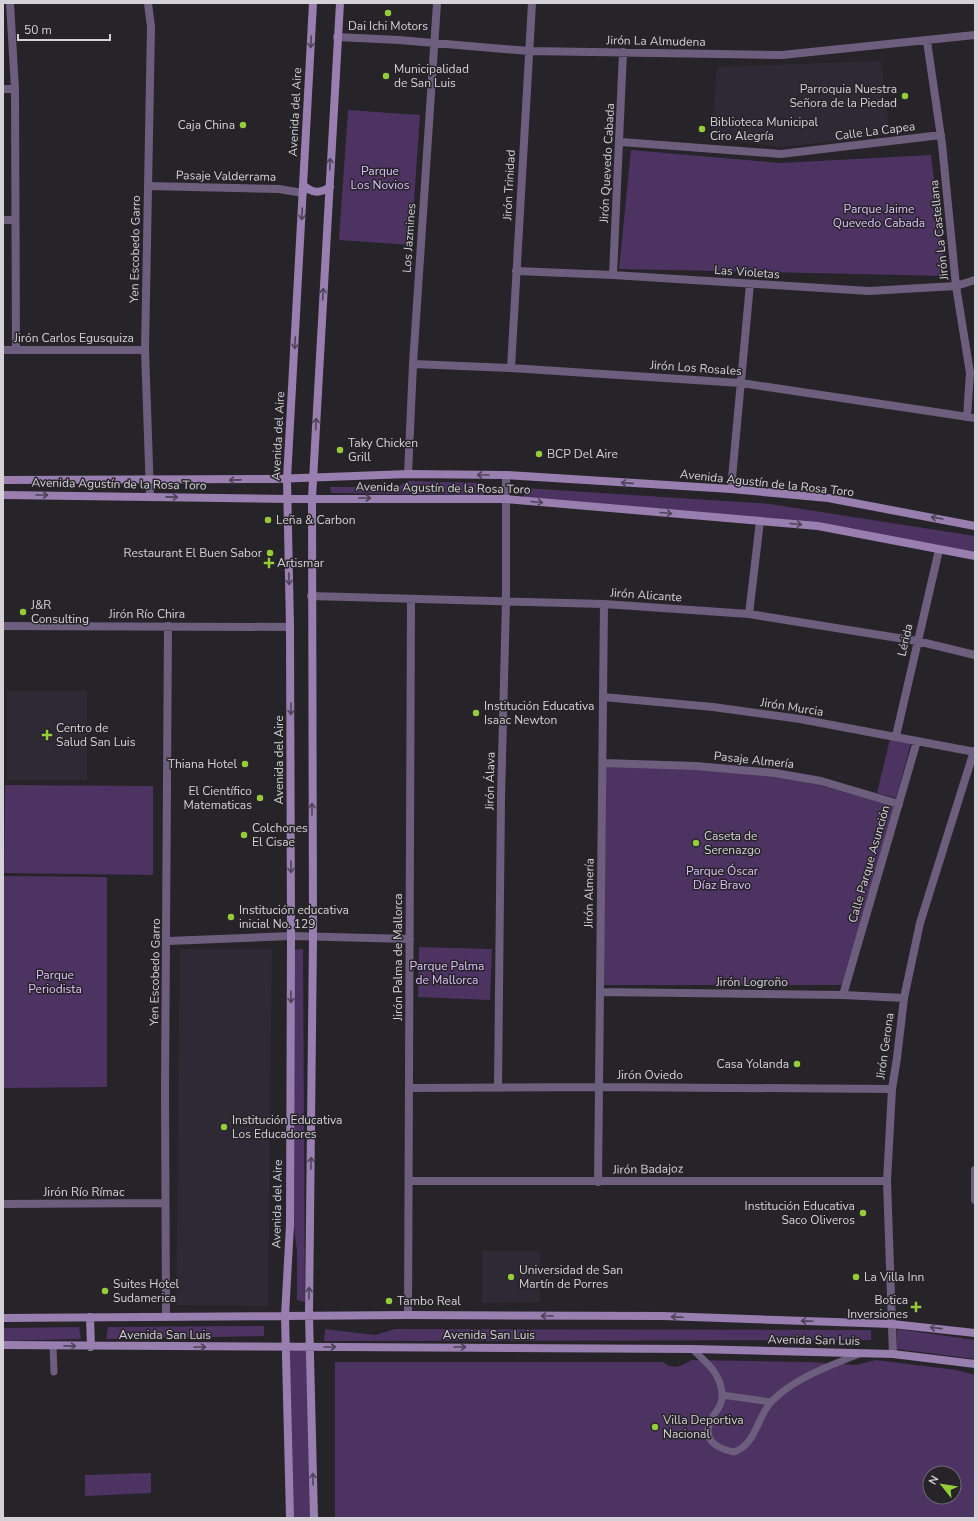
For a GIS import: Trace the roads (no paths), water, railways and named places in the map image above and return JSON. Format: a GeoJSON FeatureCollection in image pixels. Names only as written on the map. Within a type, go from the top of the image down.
{"type":"FeatureCollection","features":[{"type":"Feature","properties":{"kind":"main road","name":"Avenida del Aire"},"geometry":{"type":"LineString","coordinates":[[290,1518],[285,1316],[285,1291],[290,1225],[291,936],[290,627],[287,479],[313,3]]}},
{"type":"Feature","properties":{"kind":"main road"},"geometry":{"type":"LineString","coordinates":[[314,1518],[309,1316],[313,936],[311,596],[312,498],[340,3]]}},
{"type":"Feature","properties":{"kind":"main road"},"geometry":{"type":"LineString","coordinates":[[303,189],[317,193],[330,187]]}},
{"type":"Feature","properties":{"kind":"main road","name":"Avenida Agustín de la Rosa Toro"},"geometry":{"type":"LineString","coordinates":[[3,480],[287,479],[408,474],[506,475],[731,489],[828,498],[975,526]]}},
{"type":"Feature","properties":{"kind":"main road","name":"Avenida Agustín de la Rosa Toro"},"geometry":{"type":"LineString","coordinates":[[3,495],[288,499],[506,499],[818,526],[975,556]]}},
{"type":"Feature","properties":{"kind":"main road","name":"Avenida San Luis"},"geometry":{"type":"LineString","coordinates":[[3,1318],[408,1315],[663,1316],[892,1324],[975,1333]]}},
{"type":"Feature","properties":{"kind":"main road"},"geometry":{"type":"LineString","coordinates":[[90,1317],[91,1347]]}},
{"type":"Feature","properties":{"kind":"main road","name":"Avenida San Luis"},"geometry":{"type":"LineString","coordinates":[[3,1346],[310,1346],[692,1349],[893,1354],[975,1364]]}},
{"type":"Feature","properties":{"kind":"street"},"geometry":{"type":"LineString","coordinates":[[10,3],[15,89],[16,350]]}},
{"type":"Feature","properties":{"kind":"street","name":"Yen Escobedo Garro"},"geometry":{"type":"LineString","coordinates":[[148,3],[151,27],[145,350],[150,496]]}},
{"type":"Feature","properties":{"kind":"street","name":"Los Jazmines"},"geometry":{"type":"LineString","coordinates":[[408,474],[412,364],[437,3]]}},
{"type":"Feature","properties":{"kind":"street","name":"Jirón Trinidad"},"geometry":{"type":"LineString","coordinates":[[511,368],[532,3]]}},
{"type":"Feature","properties":{"kind":"street","name":"Jirón La Almudena"},"geometry":{"type":"LineString","coordinates":[[337,37],[529,51],[782,55],[975,35]]}},
{"type":"Feature","properties":{"kind":"street","name":"Jirón La Castellana"},"geometry":{"type":"LineString","coordinates":[[927,41],[941,135],[956,286],[970,373],[971,418]]}},
{"type":"Feature","properties":{"kind":"street","name":"Jirón Quevedo Cabada"},"geometry":{"type":"LineString","coordinates":[[613,275],[621,142],[623,52]]}},
{"type":"Feature","properties":{"kind":"street"},"geometry":{"type":"LineString","coordinates":[[3,89],[15,89]]}},
{"type":"Feature","properties":{"kind":"street","name":"Calle La Capea"},"geometry":{"type":"LineString","coordinates":[[621,142],[781,154],[941,135]]}},
{"type":"Feature","properties":{"kind":"street","name":"Pasaje Valderrama"},"geometry":{"type":"LineString","coordinates":[[148,186],[303,189]]}},
{"type":"Feature","properties":{"kind":"street"},"geometry":{"type":"LineString","coordinates":[[3,220],[15,220]]}},
{"type":"Feature","properties":{"kind":"street","name":"Las Violetas"},"geometry":{"type":"LineString","coordinates":[[516,271],[613,275],[869,291],[956,286],[975,280]]}},
{"type":"Feature","properties":{"kind":"street"},"geometry":{"type":"LineString","coordinates":[[731,489],[750,284]]}},
{"type":"Feature","properties":{"kind":"street","name":"Jirón Carlos Egusquiza"},"geometry":{"type":"LineString","coordinates":[[3,350],[145,350]]}},
{"type":"Feature","properties":{"kind":"street","name":"Jirón Los Rosales"},"geometry":{"type":"LineString","coordinates":[[412,364],[511,368],[741,383],[971,418]]}},
{"type":"Feature","properties":{"kind":"street","name":"Jirón Álava"},"geometry":{"type":"LineString","coordinates":[[498,1088],[501,798],[506,602],[506,475]]}},
{"type":"Feature","properties":{"kind":"street"},"geometry":{"type":"LineString","coordinates":[[749,614],[760,521]]}},
{"type":"Feature","properties":{"kind":"street","name":"Lérida"},"geometry":{"type":"LineString","coordinates":[[896,736],[939,550]]}},
{"type":"Feature","properties":{"kind":"street","name":"Jirón Alicante"},"geometry":{"type":"LineString","coordinates":[[311,596],[604,604],[749,614],[917,641],[975,655]]}},
{"type":"Feature","properties":{"kind":"street","name":"Jirón Palma de Mallorca"},"geometry":{"type":"LineString","coordinates":[[408,1315],[411,599]]}},
{"type":"Feature","properties":{"kind":"street","name":"Jirón Almería"},"geometry":{"type":"LineString","coordinates":[[598,1182],[604,604]]}},
{"type":"Feature","properties":{"kind":"street","name":"Jirón Río Chira"},"geometry":{"type":"LineString","coordinates":[[3,626],[290,627]]}},
{"type":"Feature","properties":{"kind":"street","name":"Yen Escobedo Garro"},"geometry":{"type":"LineString","coordinates":[[166,1317],[165,1203],[168,940],[168,626]]}},
{"type":"Feature","properties":{"kind":"street","name":"Jirón Murcia"},"geometry":{"type":"LineString","coordinates":[[604,697],[713,708],[800,719],[975,752]]}},
{"type":"Feature","properties":{"kind":"street","name":"Calle Parque Asunción"},"geometry":{"type":"LineString","coordinates":[[843,995],[917,741]]}},
{"type":"Feature","properties":{"kind":"street","name":"Jirón Gerona"},"geometry":{"type":"LineString","coordinates":[[893,1354],[887,1181],[892,1089],[904,998],[920,923],[975,752]]}},
{"type":"Feature","properties":{"kind":"street","name":"Pasaje Almería"},"geometry":{"type":"LineString","coordinates":[[603,763],[696,766],[775,772],[821,781],[899,804]]}},
{"type":"Feature","properties":{"kind":"street"},"geometry":{"type":"LineString","coordinates":[[168,940],[291,936],[410,939]]}},
{"type":"Feature","properties":{"kind":"street","name":"Jirón Logroño"},"geometry":{"type":"LineString","coordinates":[[600,992],[843,995],[904,998]]}},
{"type":"Feature","properties":{"kind":"street","name":"Jirón Oviedo"},"geometry":{"type":"LineString","coordinates":[[409,1088],[599,1087],[892,1089]]}},
{"type":"Feature","properties":{"kind":"street"},"geometry":{"type":"LineString","coordinates":[[975,1170],[975,1200]]}},
{"type":"Feature","properties":{"kind":"street","name":"Jirón Badajoz"},"geometry":{"type":"LineString","coordinates":[[409,1181],[887,1181]]}},
{"type":"Feature","properties":{"kind":"street","name":"Jirón Río Rímac"},"geometry":{"type":"LineString","coordinates":[[3,1204],[165,1203]]}},
{"type":"Feature","properties":{"kind":"lane"},"geometry":{"type":"LineString","coordinates":[[53,1346],[54,1372]]}},
{"type":"Feature","properties":{"kind":"lane"},"geometry":{"type":"LineString","coordinates":[[692,1349],[712,1367],[719,1379],[722,1395],[720,1407],[712,1417],[708,1429],[709,1439],[715,1446],[734,1452],[743,1449],[771,1402],[779,1394],[803,1379],[861,1353]]}},
{"type":"Feature","properties":{"kind":"lane"},"geometry":{"type":"LineString","coordinates":[[722,1395],[771,1402]]}},
{"type":"Feature","properties":{"kind":"place","name":"Dai Ichi Motors"},"geometry":{"type":"Point","coordinates":[388,13]}},
{"type":"Feature","properties":{"kind":"place","name":"Municipalidad de San Luis"},"geometry":{"type":"Point","coordinates":[386,76]}},
{"type":"Feature","properties":{"kind":"place","name":"Parroquia Nuestra Señora de la Piedad"},"geometry":{"type":"Point","coordinates":[905,96]}},
{"type":"Feature","properties":{"kind":"place","name":"Caja China"},"geometry":{"type":"Point","coordinates":[243,125]}},
{"type":"Feature","properties":{"kind":"place","name":"Biblioteca Municipal Ciro Alegría"},"geometry":{"type":"Point","coordinates":[702,129]}},
{"type":"Feature","properties":{"kind":"place","name":"Taky Chicken Grill"},"geometry":{"type":"Point","coordinates":[340,450]}},
{"type":"Feature","properties":{"kind":"place","name":"BCP Del Aire"},"geometry":{"type":"Point","coordinates":[539,454]}},
{"type":"Feature","properties":{"kind":"place","name":"Leña & Carbon"},"geometry":{"type":"Point","coordinates":[268,520]}},
{"type":"Feature","properties":{"kind":"place","name":"Restaurant El Buen Sabor"},"geometry":{"type":"Point","coordinates":[270,553]}},
{"type":"Feature","properties":{"kind":"place","name":"Artismar"},"geometry":{"type":"Point","coordinates":[269,563]}},
{"type":"Feature","properties":{"kind":"place","name":"J&R Consulting"},"geometry":{"type":"Point","coordinates":[23,612]}},
{"type":"Feature","properties":{"kind":"place","name":"Institución Educativa Isaac Newton"},"geometry":{"type":"Point","coordinates":[476,713]}},
{"type":"Feature","properties":{"kind":"place","name":"Centro de Salud San Luis"},"geometry":{"type":"Point","coordinates":[47,735]}},
{"type":"Feature","properties":{"kind":"place","name":"Thiana Hotel"},"geometry":{"type":"Point","coordinates":[245,764]}},
{"type":"Feature","properties":{"kind":"place","name":"El Científico Matematicas"},"geometry":{"type":"Point","coordinates":[260,798]}},
{"type":"Feature","properties":{"kind":"place","name":"Colchones El Cisae"},"geometry":{"type":"Point","coordinates":[244,835]}},
{"type":"Feature","properties":{"kind":"place","name":"Caseta de Serenazgo"},"geometry":{"type":"Point","coordinates":[696,843]}},
{"type":"Feature","properties":{"kind":"place","name":"Institución educativa inicial No. 129"},"geometry":{"type":"Point","coordinates":[231,917]}},
{"type":"Feature","properties":{"kind":"place","name":"Casa Yolanda"},"geometry":{"type":"Point","coordinates":[797,1064]}},
{"type":"Feature","properties":{"kind":"place","name":"Institución Educativa Los Educadores"},"geometry":{"type":"Point","coordinates":[224,1127]}},
{"type":"Feature","properties":{"kind":"place","name":"Institución Educativa Saco Oliveros"},"geometry":{"type":"Point","coordinates":[863,1213]}},
{"type":"Feature","properties":{"kind":"place","name":"Universidad de San Martín de Porres"},"geometry":{"type":"Point","coordinates":[511,1277]}},
{"type":"Feature","properties":{"kind":"place","name":"La Villa Inn"},"geometry":{"type":"Point","coordinates":[856,1277]}},
{"type":"Feature","properties":{"kind":"place","name":"Suites Hotel Sudamerica"},"geometry":{"type":"Point","coordinates":[105,1291]}},
{"type":"Feature","properties":{"kind":"place","name":"Tambo Real"},"geometry":{"type":"Point","coordinates":[389,1301]}},
{"type":"Feature","properties":{"kind":"place","name":"Botica Inversiones"},"geometry":{"type":"Point","coordinates":[916,1307]}},
{"type":"Feature","properties":{"kind":"place","name":"Villa Deportiva Nacional"},"geometry":{"type":"Point","coordinates":[655,1427]}},
{"type":"Feature","properties":{"kind":"park label","name":"Parque Los Novios"},"geometry":{"type":"Point","coordinates":[380,178]}},
{"type":"Feature","properties":{"kind":"park label","name":"Parque Jaime Quevedo Cabada"},"geometry":{"type":"Point","coordinates":[879,216]}},
{"type":"Feature","properties":{"kind":"park label","name":"Parque Óscar Díaz Bravo"},"geometry":{"type":"Point","coordinates":[722,878]}},
{"type":"Feature","properties":{"kind":"park label","name":"Parque Palma de Mallorca"},"geometry":{"type":"Point","coordinates":[447,973]}},
{"type":"Feature","properties":{"kind":"park label","name":"Parque Periodista"},"geometry":{"type":"Point","coordinates":[55,982]}}]}
